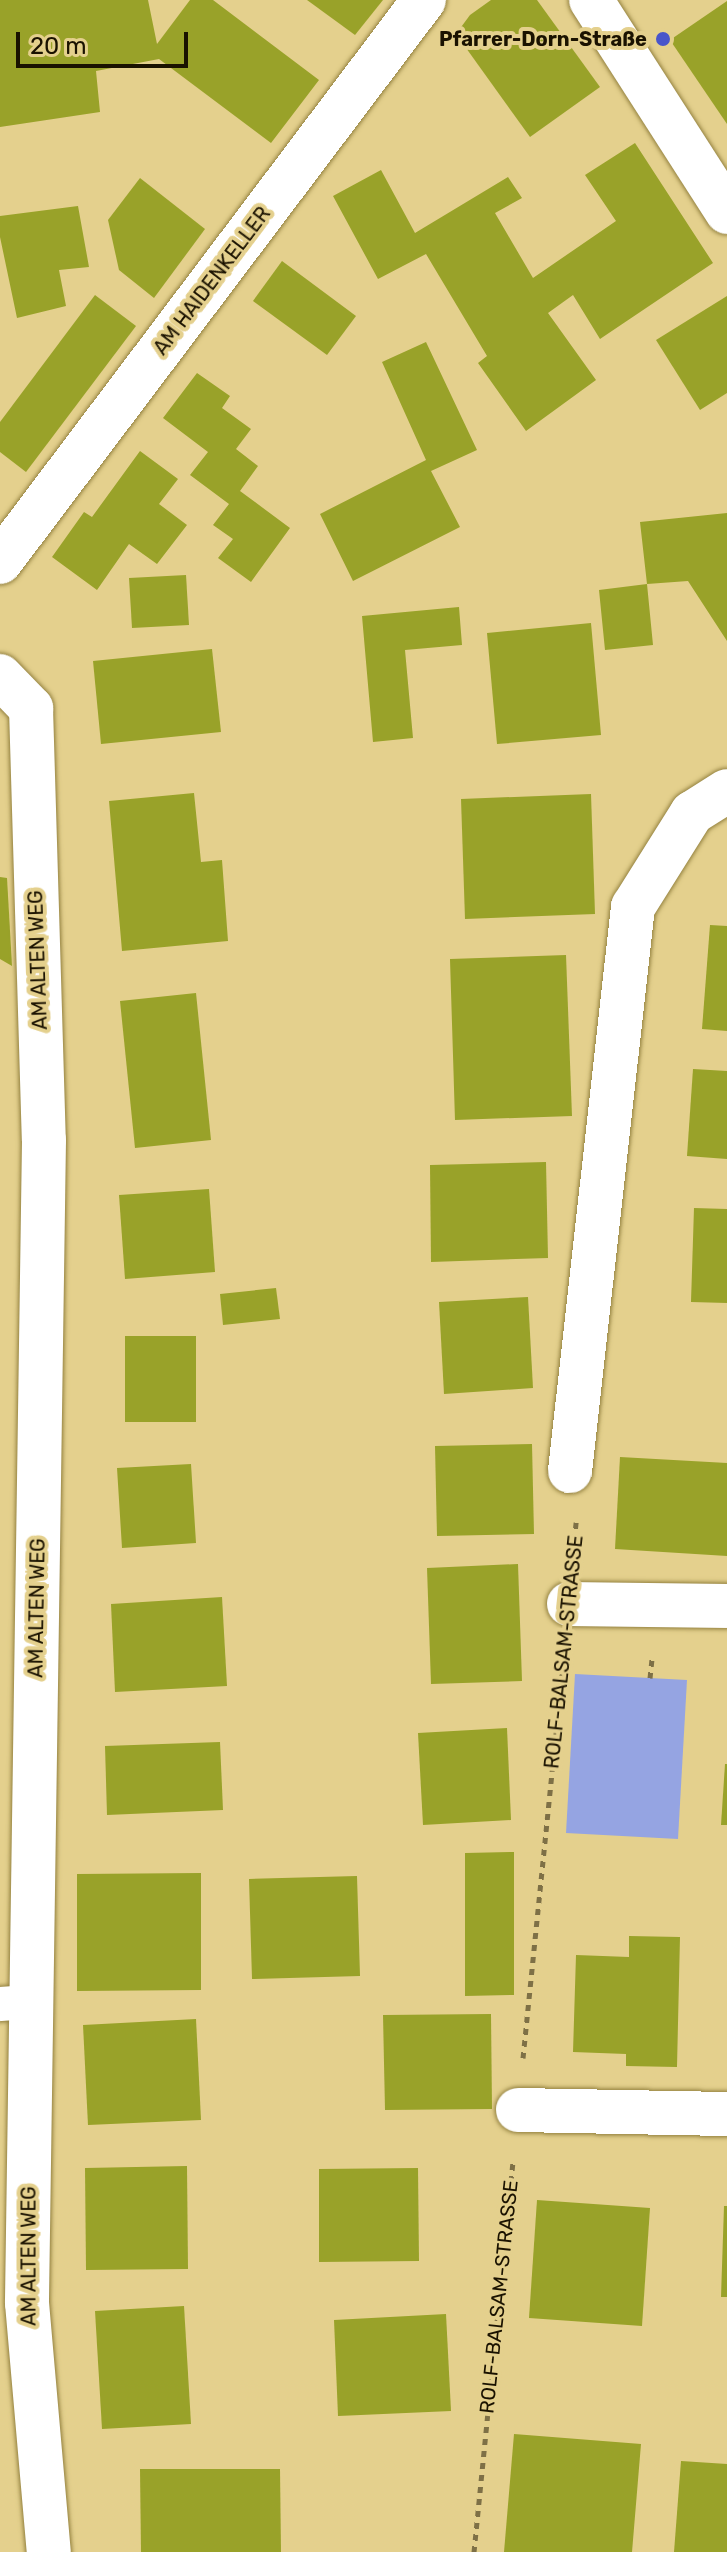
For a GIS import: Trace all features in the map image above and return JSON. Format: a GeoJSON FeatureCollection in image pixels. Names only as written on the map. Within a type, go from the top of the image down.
{"type":"FeatureCollection","features":[{"type":"Feature","properties":{"kind":"street","name":"AM HAIDENKELLER"},"geometry":{"type":"LineString","coordinates":[[0,562],[424,0]]}},
{"type":"Feature","properties":{"kind":"street"},"geometry":{"type":"LineString","coordinates":[[591,0],[727,212]]}},
{"type":"Feature","properties":{"kind":"street","name":"AM ALTEN WEG"},"geometry":{"type":"LineString","coordinates":[[0,676],[31,708],[44,1140],[16,2003],[27,2303],[49,2552]]}},
{"type":"Feature","properties":{"kind":"street"},"geometry":{"type":"LineString","coordinates":[[570,1471],[633,907],[692,813],[727,791]]}},
{"type":"Feature","properties":{"kind":"street"},"geometry":{"type":"LineString","coordinates":[[569,1604],[727,1606]]}},
{"type":"Feature","properties":{"kind":"street"},"geometry":{"type":"LineString","coordinates":[[518,2110],[727,2114]]}},
{"type":"Feature","properties":{"kind":"path","name":"ROLF-BALSAM-STRASSE"},"geometry":{"type":"LineString","coordinates":[[474,2552],[580,1485],[570,1471]]}},
{"type":"Feature","properties":{"kind":"shaded area"},"geometry":{"type":"Polygon","coordinates":[[[575,1674],[687,1680],[678,1839],[566,1833],[575,1674]]]}},
{"type":"Feature","properties":{"kind":"building"},"geometry":{"type":"Polygon","coordinates":[[[0,0],[148,0],[157,44],[190,0],[213,0],[319,80],[271,143],[159,59],[96,71],[100,112],[0,127],[0,0]]]}},
{"type":"Feature","properties":{"kind":"building"},"geometry":{"type":"Polygon","coordinates":[[[307,0],[383,0],[355,35],[307,0]]]}},
{"type":"Feature","properties":{"kind":"building"},"geometry":{"type":"Polygon","coordinates":[[[491,0],[537,0],[600,87],[530,137],[456,34],[470,15],[491,0]]]}},
{"type":"Feature","properties":{"kind":"building"},"geometry":{"type":"Polygon","coordinates":[[[727,1],[727,124],[670,40],[727,1]]]}},
{"type":"Feature","properties":{"kind":"building"},"geometry":{"type":"Polygon","coordinates":[[[635,143],[713,263],[600,339],[573,295],[548,313],[596,380],[526,431],[478,363],[487,356],[426,254],[378,279],[333,196],[381,170],[415,233],[508,177],[522,198],[495,213],[533,278],[616,221],[585,175],[635,143]]]}},
{"type":"Feature","properties":{"kind":"building"},"geometry":{"type":"Polygon","coordinates":[[[140,178],[205,229],[154,298],[119,270],[108,220],[140,178]]]}},
{"type":"Feature","properties":{"kind":"building"},"geometry":{"type":"Polygon","coordinates":[[[78,206],[89,267],[59,270],[66,306],[17,318],[0,237],[0,216],[78,206]]]}},
{"type":"Feature","properties":{"kind":"building"},"geometry":{"type":"Polygon","coordinates":[[[282,261],[356,316],[327,355],[253,301],[282,261]]]}},
{"type":"Feature","properties":{"kind":"building"},"geometry":{"type":"Polygon","coordinates":[[[95,295],[136,326],[26,472],[0,452],[0,422],[95,295]]]}},
{"type":"Feature","properties":{"kind":"building"},"geometry":{"type":"Polygon","coordinates":[[[727,296],[727,393],[700,410],[656,340],[727,296]]]}},
{"type":"Feature","properties":{"kind":"building"},"geometry":{"type":"Polygon","coordinates":[[[426,342],[477,450],[431,471],[460,527],[353,581],[320,514],[426,460],[382,362],[426,342]]]}},
{"type":"Feature","properties":{"kind":"building"},"geometry":{"type":"Polygon","coordinates":[[[197,373],[230,396],[222,408],[251,429],[236,449],[258,466],[240,491],[290,528],[251,582],[218,558],[233,539],[213,525],[229,504],[190,475],[208,452],[163,418],[197,373]]]}},
{"type":"Feature","properties":{"kind":"building"},"geometry":{"type":"Polygon","coordinates":[[[140,451],[178,479],[159,504],[187,525],[157,564],[129,544],[97,590],[52,557],[84,512],[92,517],[140,451]]]}},
{"type":"Feature","properties":{"kind":"building"},"geometry":{"type":"Polygon","coordinates":[[[727,513],[727,641],[688,581],[647,584],[640,522],[727,513]]]}},
{"type":"Feature","properties":{"kind":"building"},"geometry":{"type":"Polygon","coordinates":[[[186,575],[189,625],[132,628],[129,578],[186,575]]]}},
{"type":"Feature","properties":{"kind":"building"},"geometry":{"type":"Polygon","coordinates":[[[647,584],[653,645],[605,650],[599,590],[647,584]]]}},
{"type":"Feature","properties":{"kind":"building"},"geometry":{"type":"Polygon","coordinates":[[[459,607],[462,645],[405,650],[413,738],[373,742],[362,616],[459,607]]]}},
{"type":"Feature","properties":{"kind":"building"},"geometry":{"type":"Polygon","coordinates":[[[591,623],[601,735],[497,744],[487,633],[591,623]]]}},
{"type":"Feature","properties":{"kind":"building"},"geometry":{"type":"Polygon","coordinates":[[[212,649],[221,732],[101,744],[93,661],[212,649]]]}},
{"type":"Feature","properties":{"kind":"building"},"geometry":{"type":"Polygon","coordinates":[[[194,793],[201,862],[222,860],[228,941],[122,951],[109,801],[194,793]]]}},
{"type":"Feature","properties":{"kind":"building"},"geometry":{"type":"Polygon","coordinates":[[[591,794],[595,914],[465,919],[461,799],[591,794]]]}},
{"type":"Feature","properties":{"kind":"building"},"geometry":{"type":"Polygon","coordinates":[[[0,877],[7,878],[12,966],[0,959],[0,877]]]}},
{"type":"Feature","properties":{"kind":"building"},"geometry":{"type":"Polygon","coordinates":[[[710,925],[727,926],[727,1031],[702,1029],[710,925]]]}},
{"type":"Feature","properties":{"kind":"building"},"geometry":{"type":"Polygon","coordinates":[[[566,955],[572,1116],[455,1120],[450,959],[566,955]]]}},
{"type":"Feature","properties":{"kind":"building"},"geometry":{"type":"Polygon","coordinates":[[[196,993],[211,1140],[135,1148],[120,1001],[196,993]]]}},
{"type":"Feature","properties":{"kind":"building"},"geometry":{"type":"Polygon","coordinates":[[[693,1069],[727,1071],[727,1159],[687,1156],[693,1069]]]}},
{"type":"Feature","properties":{"kind":"building"},"geometry":{"type":"Polygon","coordinates":[[[546,1162],[548,1258],[431,1262],[430,1165],[546,1162]]]}},
{"type":"Feature","properties":{"kind":"building"},"geometry":{"type":"Polygon","coordinates":[[[209,1189],[215,1272],[125,1279],[119,1195],[209,1189]]]}},
{"type":"Feature","properties":{"kind":"building"},"geometry":{"type":"Polygon","coordinates":[[[694,1208],[727,1209],[727,1303],[691,1302],[694,1208]]]}},
{"type":"Feature","properties":{"kind":"building"},"geometry":{"type":"Polygon","coordinates":[[[276,1288],[280,1319],[223,1325],[220,1294],[276,1288]]]}},
{"type":"Feature","properties":{"kind":"building"},"geometry":{"type":"Polygon","coordinates":[[[528,1297],[533,1388],[444,1394],[439,1302],[528,1297]]]}},
{"type":"Feature","properties":{"kind":"building"},"geometry":{"type":"Polygon","coordinates":[[[125,1336],[196,1336],[196,1422],[125,1422],[125,1336]]]}},
{"type":"Feature","properties":{"kind":"building"},"geometry":{"type":"Polygon","coordinates":[[[532,1444],[534,1534],[437,1536],[435,1446],[532,1444]]]}},
{"type":"Feature","properties":{"kind":"building"},"geometry":{"type":"Polygon","coordinates":[[[620,1457],[727,1463],[727,1556],[615,1549],[620,1457]]]}},
{"type":"Feature","properties":{"kind":"building"},"geometry":{"type":"Polygon","coordinates":[[[191,1464],[196,1543],[122,1548],[117,1468],[191,1464]]]}},
{"type":"Feature","properties":{"kind":"building"},"geometry":{"type":"Polygon","coordinates":[[[518,1564],[522,1681],[431,1684],[427,1568],[518,1564]]]}},
{"type":"Feature","properties":{"kind":"building"},"geometry":{"type":"Polygon","coordinates":[[[222,1597],[227,1686],[115,1692],[111,1604],[222,1597]]]}},
{"type":"Feature","properties":{"kind":"building"},"geometry":{"type":"Polygon","coordinates":[[[507,1728],[511,1820],[423,1825],[418,1733],[507,1728]]]}},
{"type":"Feature","properties":{"kind":"building"},"geometry":{"type":"Polygon","coordinates":[[[220,1742],[223,1810],[107,1815],[105,1746],[220,1742]]]}},
{"type":"Feature","properties":{"kind":"building"},"geometry":{"type":"Polygon","coordinates":[[[725,1764],[727,1825],[721,1825],[725,1764]]]}},
{"type":"Feature","properties":{"kind":"building"},"geometry":{"type":"Polygon","coordinates":[[[514,1852],[514,1995],[465,1996],[465,1853],[514,1852]]]}},
{"type":"Feature","properties":{"kind":"building"},"geometry":{"type":"Polygon","coordinates":[[[201,1873],[201,1990],[77,1991],[77,1874],[201,1873]]]}},
{"type":"Feature","properties":{"kind":"building"},"geometry":{"type":"Polygon","coordinates":[[[357,1876],[360,1976],[252,1979],[249,1879],[357,1876]]]}},
{"type":"Feature","properties":{"kind":"building"},"geometry":{"type":"Polygon","coordinates":[[[629,1936],[680,1937],[677,2067],[626,2066],[626,2054],[573,2052],[576,1955],[629,1957],[629,1936]]]}},
{"type":"Feature","properties":{"kind":"building"},"geometry":{"type":"Polygon","coordinates":[[[491,2014],[492,2109],[385,2110],[383,2015],[491,2014]]]}},
{"type":"Feature","properties":{"kind":"building"},"geometry":{"type":"Polygon","coordinates":[[[196,2019],[201,2120],[88,2125],[83,2025],[196,2019]]]}},
{"type":"Feature","properties":{"kind":"building"},"geometry":{"type":"Polygon","coordinates":[[[187,2166],[188,2269],[86,2270],[85,2168],[187,2166]]]}},
{"type":"Feature","properties":{"kind":"building"},"geometry":{"type":"Polygon","coordinates":[[[418,2168],[419,2261],[319,2262],[319,2169],[418,2168]]]}},
{"type":"Feature","properties":{"kind":"building"},"geometry":{"type":"Polygon","coordinates":[[[537,2200],[650,2208],[642,2326],[529,2318],[537,2200]]]}},
{"type":"Feature","properties":{"kind":"building"},"geometry":{"type":"Polygon","coordinates":[[[724,2206],[727,2206],[727,2297],[721,2297],[724,2206]]]}},
{"type":"Feature","properties":{"kind":"building"},"geometry":{"type":"Polygon","coordinates":[[[184,2306],[191,2424],[102,2429],[95,2311],[184,2306]]]}},
{"type":"Feature","properties":{"kind":"building"},"geometry":{"type":"Polygon","coordinates":[[[446,2314],[451,2411],[338,2416],[334,2320],[446,2314]]]}},
{"type":"Feature","properties":{"kind":"building"},"geometry":{"type":"Polygon","coordinates":[[[514,2434],[641,2444],[632,2552],[504,2552],[514,2434]]]}},
{"type":"Feature","properties":{"kind":"building"},"geometry":{"type":"Polygon","coordinates":[[[681,2461],[727,2464],[727,2552],[674,2552],[681,2461]]]}},
{"type":"Feature","properties":{"kind":"building"},"geometry":{"type":"Polygon","coordinates":[[[140,2469],[280,2469],[281,2552],[141,2552],[140,2469]]]}},
{"type":"Feature","properties":{"kind":"place","name":"Pfarrer-Dorn-Straße"},"geometry":{"type":"Point","coordinates":[663,39]}}]}
